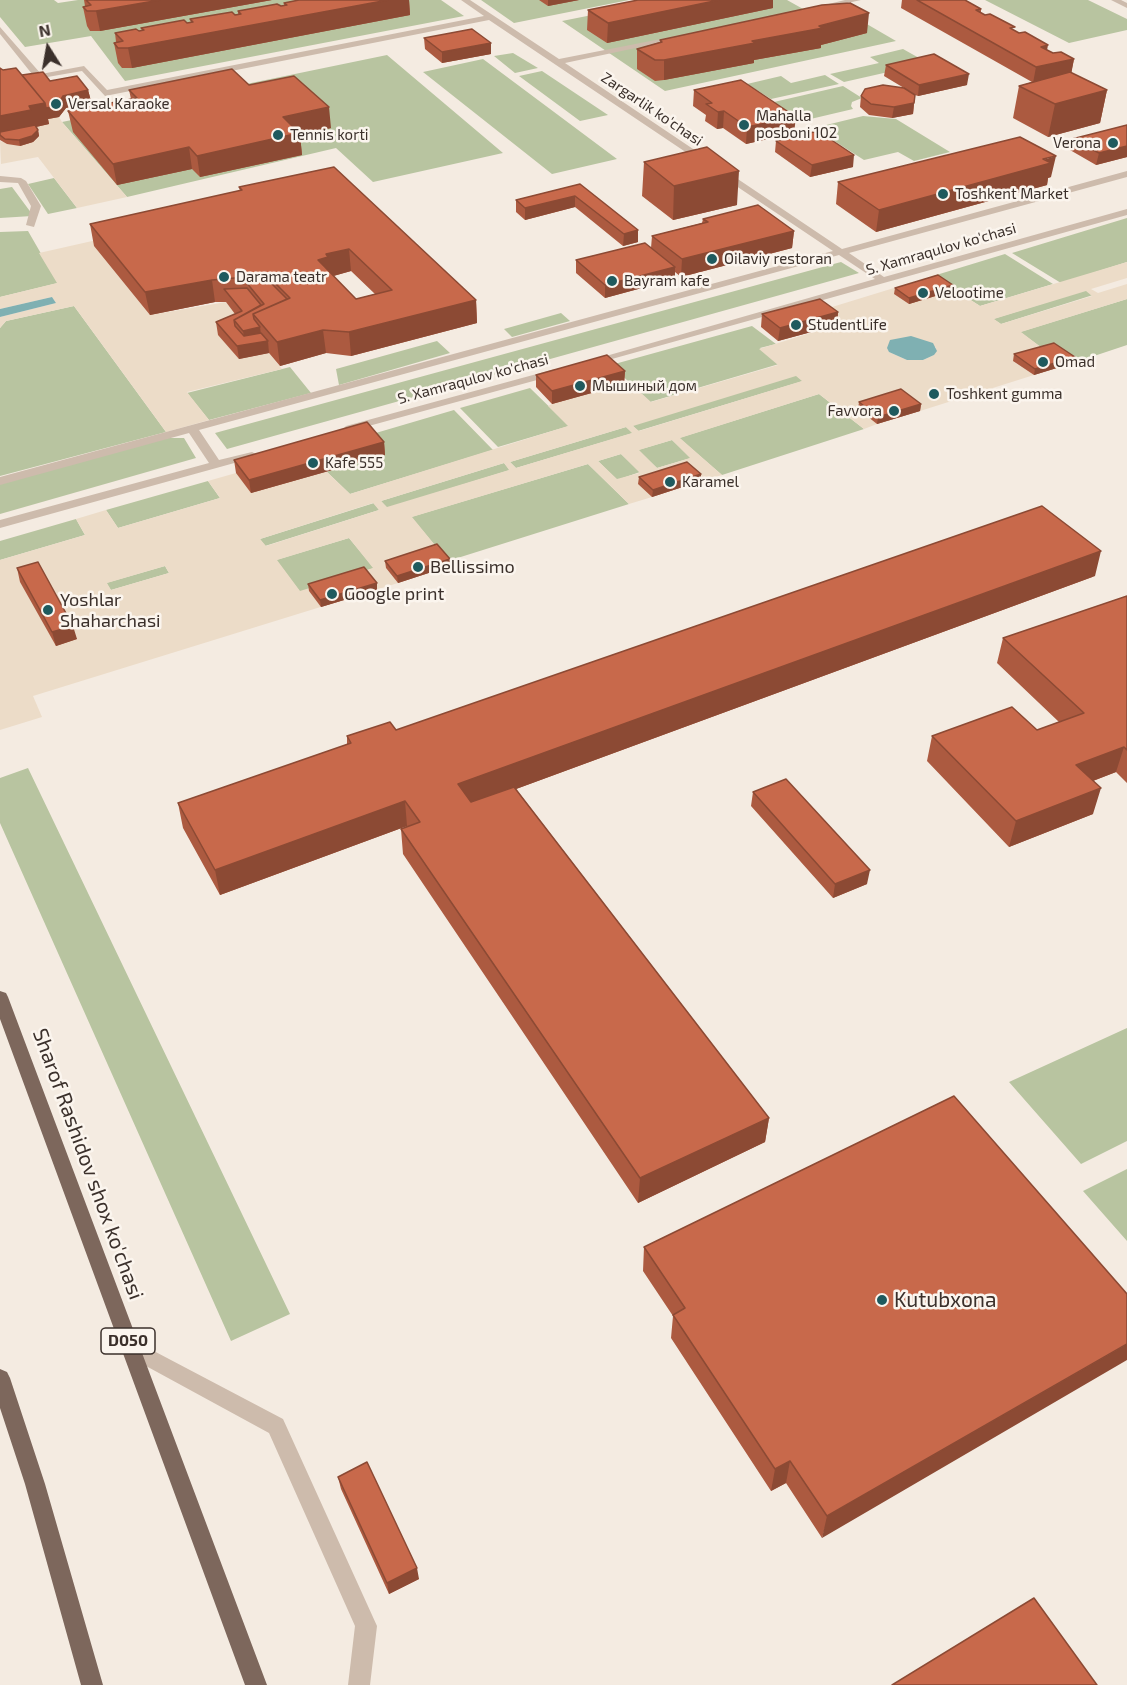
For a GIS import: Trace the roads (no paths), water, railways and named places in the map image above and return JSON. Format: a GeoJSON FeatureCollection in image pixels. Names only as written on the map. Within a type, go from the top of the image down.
{"type":"FeatureCollection","features":[{"type":"Feature","properties":{"kind":"main road","name":"Sharof Rashidov shox ko'chasi"},"geometry":{"type":"LineString","coordinates":[[0,997],[256,1685]]}},
{"type":"Feature","properties":{"kind":"main road"},"geometry":{"type":"LineString","coordinates":[[0,1378],[35,1484],[92,1685]]}},
{"type":"Feature","properties":{"kind":"street","name":"Zargarlik ko'chasi"},"geometry":{"type":"LineString","coordinates":[[465,0],[884,281]]}},
{"type":"Feature","properties":{"kind":"street"},"geometry":{"type":"LineString","coordinates":[[807,10],[857,0]]}},
{"type":"Feature","properties":{"kind":"street"},"geometry":{"type":"LineString","coordinates":[[1115,0],[1127,6]]}},
{"type":"Feature","properties":{"kind":"street"},"geometry":{"type":"LineString","coordinates":[[0,29],[39,77],[84,68],[105,93],[491,17]]}},
{"type":"Feature","properties":{"kind":"street"},"geometry":{"type":"LineString","coordinates":[[558,62],[682,36]]}},
{"type":"Feature","properties":{"kind":"street"},"geometry":{"type":"LineString","coordinates":[[0,481],[1127,174]]}},
{"type":"Feature","properties":{"kind":"street"},"geometry":{"type":"LineString","coordinates":[[0,179],[21,181],[36,206],[31,225]]}},
{"type":"Feature","properties":{"kind":"street","name":"S. Xamraqulov ko'chasi"},"geometry":{"type":"LineString","coordinates":[[343,430],[1127,212]]}},
{"type":"Feature","properties":{"kind":"street"},"geometry":{"type":"LineString","coordinates":[[192,428],[216,465]]}},
{"type":"Feature","properties":{"kind":"street"},"geometry":{"type":"LineString","coordinates":[[0,524],[262,452]]}},
{"type":"Feature","properties":{"kind":"street"},"geometry":{"type":"LineString","coordinates":[[131,1348],[276,1426],[366,1626],[359,1685]]}},
{"type":"Feature","properties":{"kind":"water"},"geometry":{"type":"Polygon","coordinates":[[[52,297],[56,303],[0,317],[0,309],[52,297]]]}},
{"type":"Feature","properties":{"kind":"water"},"geometry":{"type":"Polygon","coordinates":[[[911,336],[933,343],[937,351],[923,360],[907,360],[889,352],[887,348],[890,340],[911,336]]]}},
{"type":"Feature","properties":{"kind":"place","name":"Versal Karaoke"},"geometry":{"type":"Point","coordinates":[56,104]}},
{"type":"Feature","properties":{"kind":"place","name":"Mahalla posboni 102"},"geometry":{"type":"Point","coordinates":[744,125]}},
{"type":"Feature","properties":{"kind":"place","name":"Tennis korti"},"geometry":{"type":"Point","coordinates":[278,135]}},
{"type":"Feature","properties":{"kind":"place","name":"Verona"},"geometry":{"type":"Point","coordinates":[1113,143]}},
{"type":"Feature","properties":{"kind":"place","name":"Toshkent Market"},"geometry":{"type":"Point","coordinates":[943,194]}},
{"type":"Feature","properties":{"kind":"place","name":"Oilaviy restoran"},"geometry":{"type":"Point","coordinates":[712,259]}},
{"type":"Feature","properties":{"kind":"place","name":"Darama teatr"},"geometry":{"type":"Point","coordinates":[224,277]}},
{"type":"Feature","properties":{"kind":"place","name":"Bayram kafe"},"geometry":{"type":"Point","coordinates":[612,281]}},
{"type":"Feature","properties":{"kind":"place","name":"Velootime"},"geometry":{"type":"Point","coordinates":[923,293]}},
{"type":"Feature","properties":{"kind":"place","name":"StudentLife"},"geometry":{"type":"Point","coordinates":[796,325]}},
{"type":"Feature","properties":{"kind":"place","name":"Omad"},"geometry":{"type":"Point","coordinates":[1043,362]}},
{"type":"Feature","properties":{"kind":"place","name":"Мышиный дом"},"geometry":{"type":"Point","coordinates":[580,386]}},
{"type":"Feature","properties":{"kind":"place","name":"Toshkent gumma"},"geometry":{"type":"Point","coordinates":[934,394]}},
{"type":"Feature","properties":{"kind":"place","name":"Favvora"},"geometry":{"type":"Point","coordinates":[894,411]}},
{"type":"Feature","properties":{"kind":"place","name":"Kafe 555"},"geometry":{"type":"Point","coordinates":[313,463]}},
{"type":"Feature","properties":{"kind":"place","name":"Karamel"},"geometry":{"type":"Point","coordinates":[670,482]}},
{"type":"Feature","properties":{"kind":"place","name":"Bellissimo"},"geometry":{"type":"Point","coordinates":[418,567]}},
{"type":"Feature","properties":{"kind":"place","name":"Google print"},"geometry":{"type":"Point","coordinates":[332,594]}},
{"type":"Feature","properties":{"kind":"place","name":"Yoshlar Shaharchasi"},"geometry":{"type":"Point","coordinates":[48,610]}},
{"type":"Feature","properties":{"kind":"place","name":"Kutubxona"},"geometry":{"type":"Point","coordinates":[882,1300]}}]}
